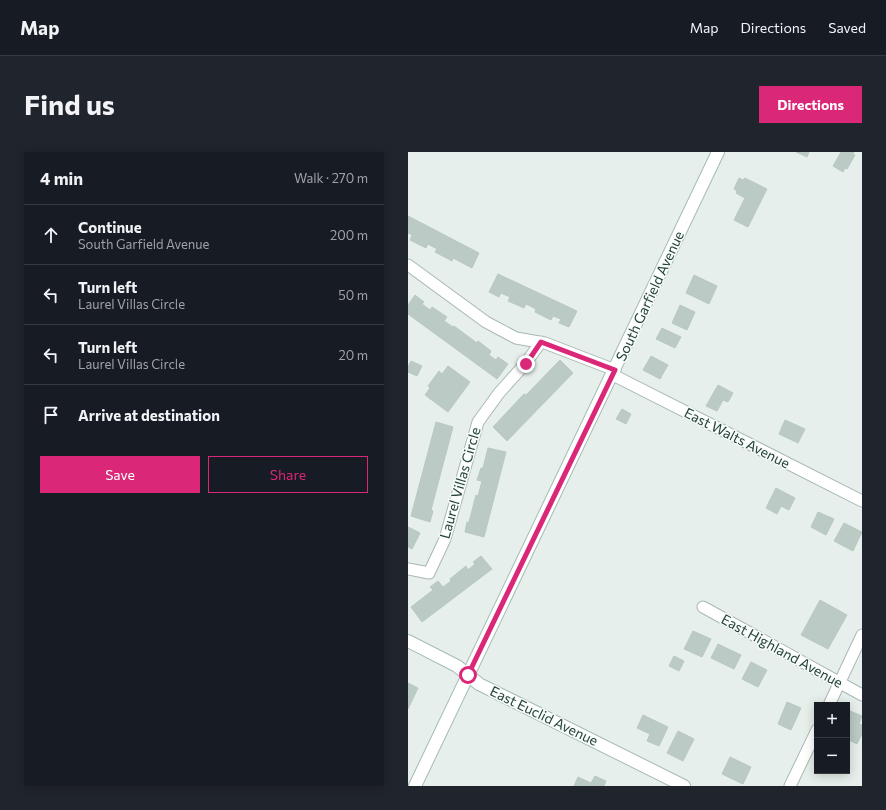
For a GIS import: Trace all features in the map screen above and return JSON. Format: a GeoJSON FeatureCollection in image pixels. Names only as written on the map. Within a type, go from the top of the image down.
{"type":"FeatureCollection","features":[{"type":"Feature","properties":{"kind":"street","name":"South Garfield Avenue"},"geometry":{"type":"LineString","coordinates":[[415,786],[718,152]]}},
{"type":"Feature","properties":{"kind":"street"},"geometry":{"type":"LineString","coordinates":[[408,265],[486,322],[516,338],[541,342],[614,372]]}},
{"type":"Feature","properties":{"kind":"street","name":"Laurel Villas Circle"},"geometry":{"type":"LineString","coordinates":[[408,569],[429,573],[445,539],[478,422],[499,392],[526,364],[541,342]]}},
{"type":"Feature","properties":{"kind":"street","name":"East Walts Avenue"},"geometry":{"type":"LineString","coordinates":[[614,372],[862,501]]}},
{"type":"Feature","properties":{"kind":"street","name":"East Highland Avenue"},"geometry":{"type":"LineString","coordinates":[[703,607],[862,695]]}},
{"type":"Feature","properties":{"kind":"street"},"geometry":{"type":"LineString","coordinates":[[830,702],[862,635]]}},
{"type":"Feature","properties":{"kind":"street","name":"East Euclid Avenue"},"geometry":{"type":"LineString","coordinates":[[408,641],[457,666],[479,684],[684,786]]}},
{"type":"Feature","properties":{"kind":"street"},"geometry":{"type":"LineString","coordinates":[[790,786],[814,736]]}},
{"type":"Feature","properties":{"kind":"building"},"geometry":{"type":"Polygon","coordinates":[[[796,152],[809,152],[807,157],[796,152]]]}},
{"type":"Feature","properties":{"kind":"building"},"geometry":{"type":"Polygon","coordinates":[[[841,152],[854,152],[853,154],[855,155],[847,169],[845,168],[843,172],[833,166],[841,152]]]}},
{"type":"Feature","properties":{"kind":"building"},"geometry":{"type":"Polygon","coordinates":[[[739,178],[743,180],[745,178],[767,189],[748,227],[734,220],[745,198],[736,193],[737,191],[734,189],[739,178]]]}},
{"type":"Feature","properties":{"kind":"building"},"geometry":{"type":"Polygon","coordinates":[[[408,216],[479,253],[472,268],[453,258],[452,261],[435,252],[437,249],[428,244],[426,248],[410,240],[412,235],[408,233],[408,216]]]}},
{"type":"Feature","properties":{"kind":"building"},"geometry":{"type":"Polygon","coordinates":[[[498,274],[577,311],[569,327],[559,323],[561,319],[553,316],[551,320],[535,312],[536,309],[526,304],[524,308],[508,301],[510,297],[501,293],[499,297],[489,292],[498,274]]]}},
{"type":"Feature","properties":{"kind":"building"},"geometry":{"type":"Polygon","coordinates":[[[694,275],[717,286],[709,304],[686,293],[694,275]]]}},
{"type":"Feature","properties":{"kind":"building"},"geometry":{"type":"Polygon","coordinates":[[[415,295],[424,302],[422,304],[430,310],[432,307],[447,317],[444,321],[453,327],[454,326],[477,343],[478,341],[491,351],[489,355],[496,360],[498,357],[508,364],[497,379],[408,314],[408,305],[415,295]]]}},
{"type":"Feature","properties":{"kind":"building"},"geometry":{"type":"Polygon","coordinates":[[[680,305],[695,312],[687,330],[672,323],[680,305]]]}},
{"type":"Feature","properties":{"kind":"building"},"geometry":{"type":"Polygon","coordinates":[[[662,328],[681,337],[675,348],[656,339],[662,328]]]}},
{"type":"Feature","properties":{"kind":"building"},"geometry":{"type":"Polygon","coordinates":[[[651,356],[668,365],[660,379],[643,370],[651,356]]]}},
{"type":"Feature","properties":{"kind":"building"},"geometry":{"type":"Polygon","coordinates":[[[560,360],[573,373],[507,441],[493,427],[524,394],[526,395],[560,360]]]}},
{"type":"Feature","properties":{"kind":"building"},"geometry":{"type":"Polygon","coordinates":[[[411,361],[422,366],[417,376],[408,372],[408,367],[411,361]]]}},
{"type":"Feature","properties":{"kind":"building"},"geometry":{"type":"Polygon","coordinates":[[[448,366],[470,382],[448,412],[425,395],[430,388],[428,386],[439,371],[442,374],[448,366]]]}},
{"type":"Feature","properties":{"kind":"building"},"geometry":{"type":"Polygon","coordinates":[[[718,385],[733,393],[728,402],[723,400],[717,411],[706,406],[718,385]]]}},
{"type":"Feature","properties":{"kind":"building"},"geometry":{"type":"Polygon","coordinates":[[[622,409],[631,414],[626,424],[616,419],[622,409]]]}},
{"type":"Feature","properties":{"kind":"building"},"geometry":{"type":"Polygon","coordinates":[[[785,420],[805,429],[798,443],[779,434],[785,420]]]}},
{"type":"Feature","properties":{"kind":"building"},"geometry":{"type":"Polygon","coordinates":[[[436,422],[453,427],[431,510],[433,511],[430,522],[411,516],[436,422]]]}},
{"type":"Feature","properties":{"kind":"building"},"geometry":{"type":"Polygon","coordinates":[[[488,448],[506,452],[484,537],[465,532],[476,495],[478,496],[482,481],[477,480],[481,468],[483,468],[488,448]]]}},
{"type":"Feature","properties":{"kind":"building"},"geometry":{"type":"Polygon","coordinates":[[[776,488],[795,498],[789,510],[781,506],[777,514],[766,508],[776,488]]]}},
{"type":"Feature","properties":{"kind":"building"},"geometry":{"type":"Polygon","coordinates":[[[818,512],[834,519],[826,535],[811,527],[818,512]]]}},
{"type":"Feature","properties":{"kind":"building"},"geometry":{"type":"Polygon","coordinates":[[[844,523],[862,532],[853,551],[834,541],[844,523]]]}},
{"type":"Feature","properties":{"kind":"building"},"geometry":{"type":"Polygon","coordinates":[[[408,527],[420,533],[412,549],[408,547],[408,527]]]}},
{"type":"Feature","properties":{"kind":"building"},"geometry":{"type":"Polygon","coordinates":[[[481,556],[492,569],[422,622],[411,607],[433,590],[430,587],[438,581],[443,587],[466,566],[468,570],[475,564],[473,562],[481,556]]]}},
{"type":"Feature","properties":{"kind":"building"},"geometry":{"type":"Polygon","coordinates":[[[820,600],[847,615],[828,649],[801,635],[820,600]]]}},
{"type":"Feature","properties":{"kind":"building"},"geometry":{"type":"Polygon","coordinates":[[[693,631],[711,639],[702,657],[684,649],[693,631]]]}},
{"type":"Feature","properties":{"kind":"building"},"geometry":{"type":"Polygon","coordinates":[[[718,644],[741,655],[734,669],[711,658],[718,644]]]}},
{"type":"Feature","properties":{"kind":"building"},"geometry":{"type":"Polygon","coordinates":[[[674,656],[684,661],[679,671],[669,666],[674,656]]]}},
{"type":"Feature","properties":{"kind":"building"},"geometry":{"type":"Polygon","coordinates":[[[751,662],[767,670],[758,687],[742,679],[751,662]]]}},
{"type":"Feature","properties":{"kind":"building"},"geometry":{"type":"Polygon","coordinates":[[[408,683],[418,688],[408,709],[408,683]]]}},
{"type":"Feature","properties":{"kind":"building"},"geometry":{"type":"Polygon","coordinates":[[[787,702],[801,708],[791,730],[778,724],[787,702]]]}},
{"type":"Feature","properties":{"kind":"building"},"geometry":{"type":"Polygon","coordinates":[[[850,711],[862,716],[859,724],[862,725],[862,734],[857,744],[850,740],[850,711]]]}},
{"type":"Feature","properties":{"kind":"building"},"geometry":{"type":"Polygon","coordinates":[[[643,715],[668,727],[659,746],[647,741],[650,734],[637,728],[643,715]]]}},
{"type":"Feature","properties":{"kind":"building"},"geometry":{"type":"Polygon","coordinates":[[[678,731],[694,739],[683,761],[667,753],[678,731]]]}},
{"type":"Feature","properties":{"kind":"building"},"geometry":{"type":"Polygon","coordinates":[[[730,757],[751,767],[743,784],[722,774],[730,757]]]}},
{"type":"Feature","properties":{"kind":"building"},"geometry":{"type":"Polygon","coordinates":[[[595,776],[606,781],[604,786],[574,786],[578,777],[591,783],[595,776]]]}},
{"type":"Feature","properties":{"kind":"route"},"geometry":{"type":"LineString","coordinates":[[468,675],[615,370],[541,342],[526,364]]}}]}
